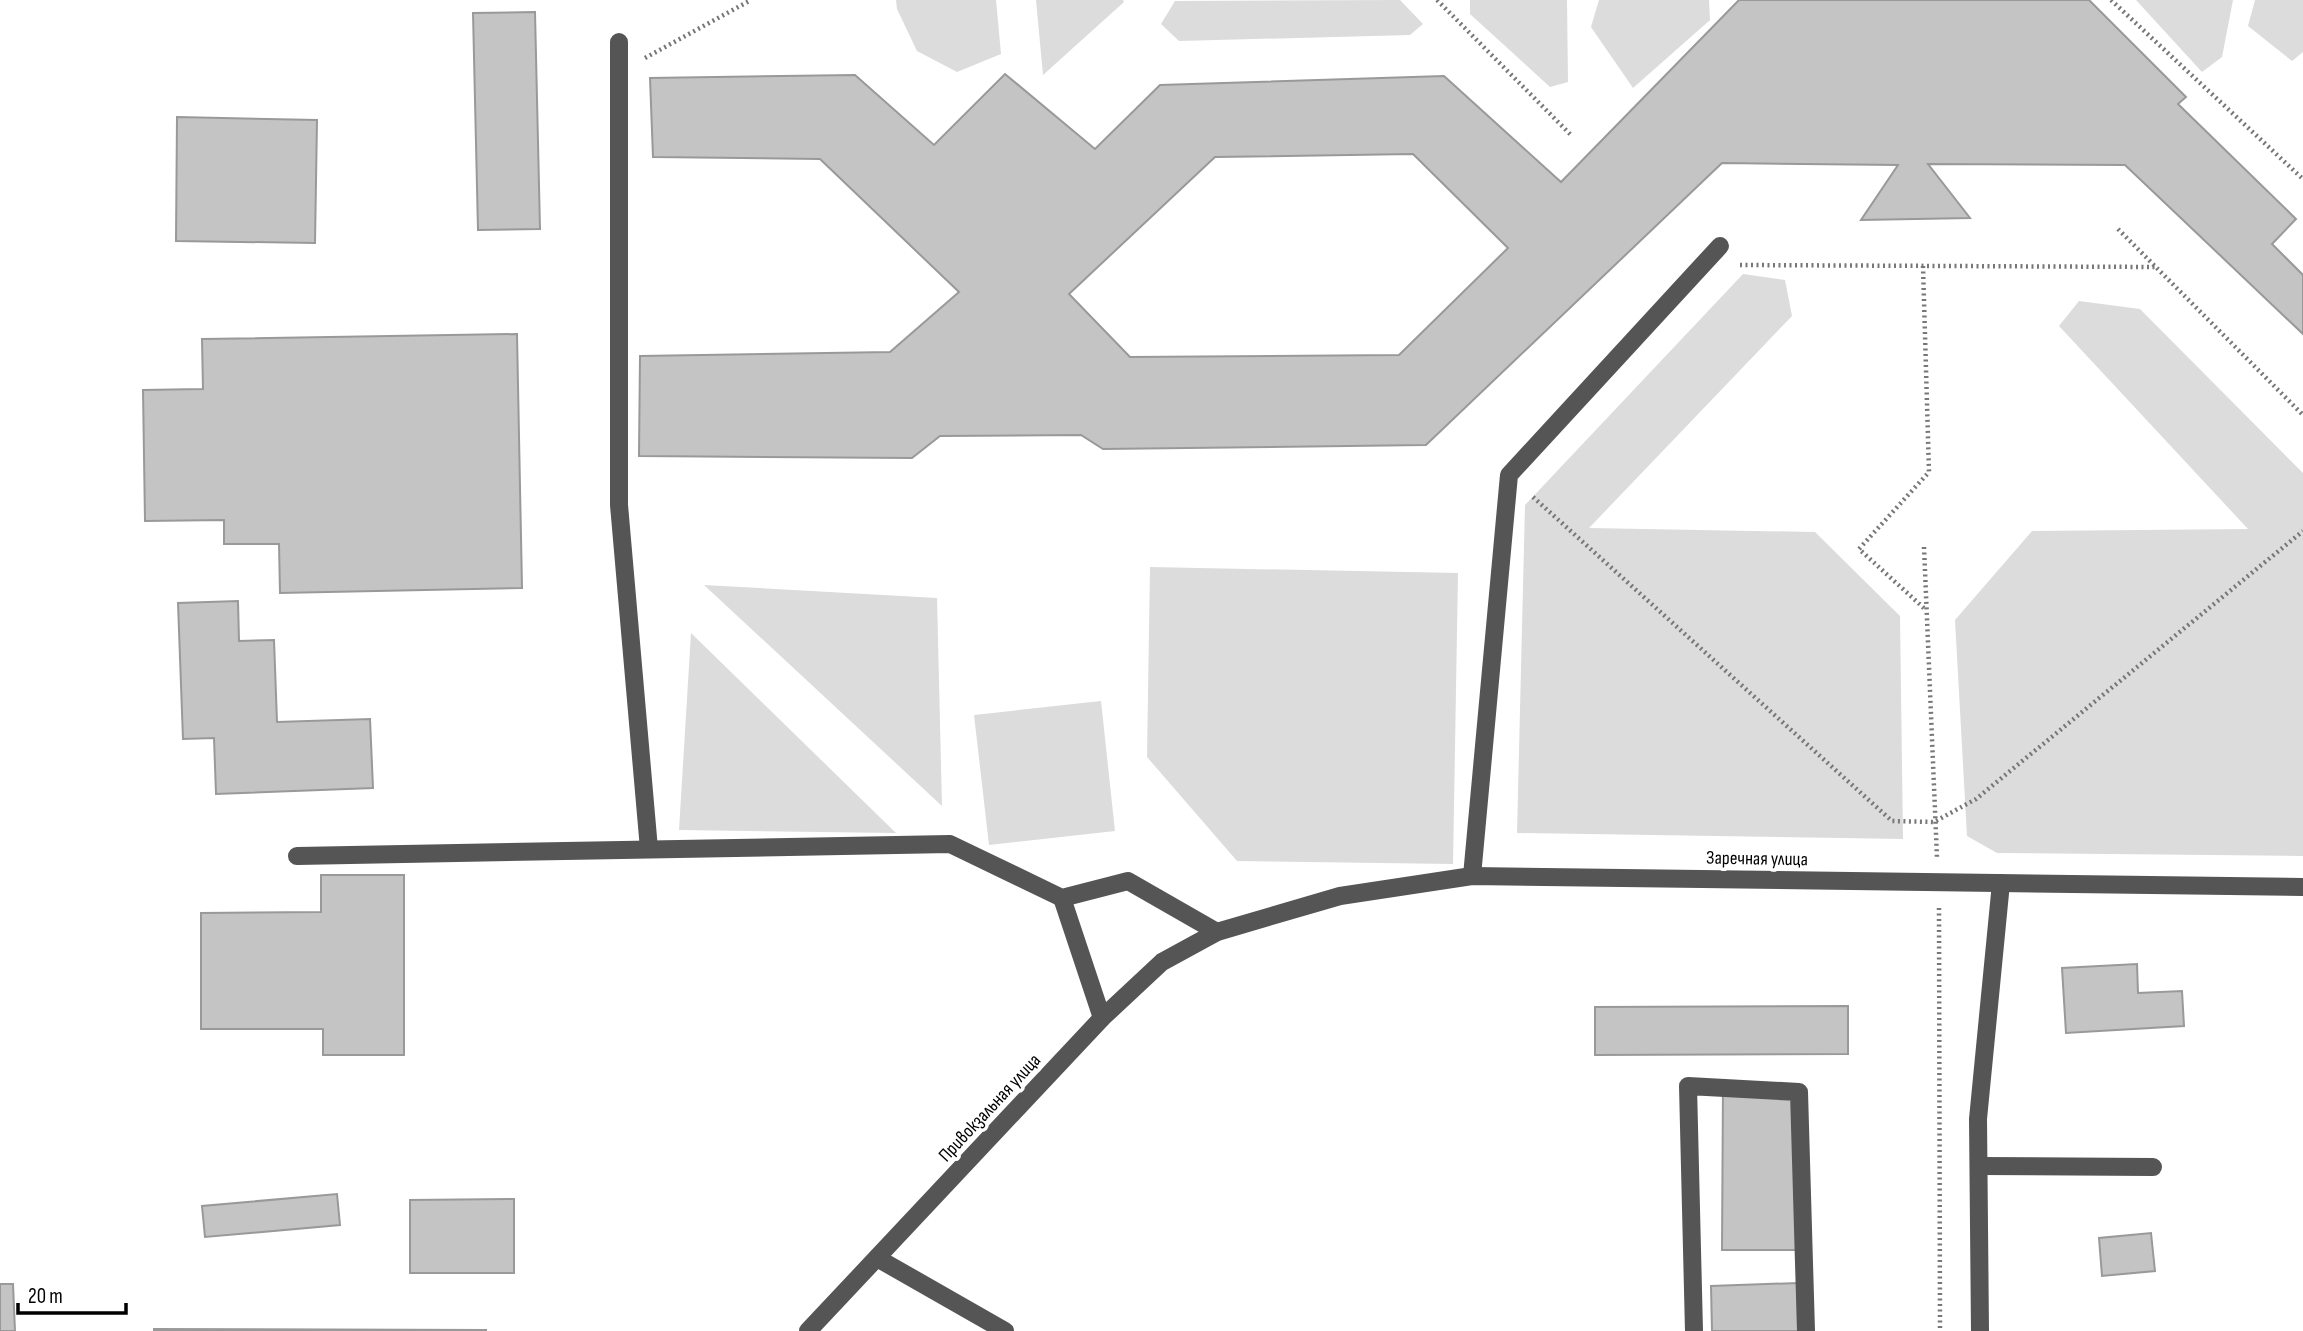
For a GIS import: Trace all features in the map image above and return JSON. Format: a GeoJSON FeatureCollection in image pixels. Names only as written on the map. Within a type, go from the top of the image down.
{"type":"FeatureCollection","features":[{"type":"Feature","properties":{"kind":"street"},"geometry":{"type":"LineString","coordinates":[[619,42],[619,505],[649,849]]}},
{"type":"Feature","properties":{"kind":"street"},"geometry":{"type":"LineString","coordinates":[[1472,876],[1509,475],[1720,246]]}},
{"type":"Feature","properties":{"kind":"street"},"geometry":{"type":"LineString","coordinates":[[297,856],[950,844],[1062,898],[1128,881],[1217,932]]}},
{"type":"Feature","properties":{"kind":"street","name":"Заречная улица"},"geometry":{"type":"LineString","coordinates":[[1217,932],[1340,896],[1472,876],[2303,887]]}},
{"type":"Feature","properties":{"kind":"street"},"geometry":{"type":"LineString","coordinates":[[1980,1331],[1978,1119],[2001,883]]}},
{"type":"Feature","properties":{"kind":"street"},"geometry":{"type":"LineString","coordinates":[[1062,898],[1102,1018]]}},
{"type":"Feature","properties":{"kind":"street","name":"Привокзальная улица"},"geometry":{"type":"LineString","coordinates":[[808,1331],[1102,1018],[1162,962],[1217,932]]}},
{"type":"Feature","properties":{"kind":"street"},"geometry":{"type":"LineString","coordinates":[[1694,1331],[1688,1086],[1799,1092],[1806,1331]]}},
{"type":"Feature","properties":{"kind":"street"},"geometry":{"type":"LineString","coordinates":[[1979,1166],[2153,1167]]}},
{"type":"Feature","properties":{"kind":"street"},"geometry":{"type":"LineString","coordinates":[[877,1258],[1004,1331]]}},
{"type":"Feature","properties":{"kind":"path"},"geometry":{"type":"LineString","coordinates":[[619,73],[751,0]]}},
{"type":"Feature","properties":{"kind":"path"},"geometry":{"type":"LineString","coordinates":[[1437,0],[1571,135]]}},
{"type":"Feature","properties":{"kind":"path"},"geometry":{"type":"LineString","coordinates":[[2111,0],[2303,179]]}},
{"type":"Feature","properties":{"kind":"path"},"geometry":{"type":"LineString","coordinates":[[2118,229],[2303,415]]}},
{"type":"Feature","properties":{"kind":"path"},"geometry":{"type":"LineString","coordinates":[[1702,264],[2155,267]]}},
{"type":"Feature","properties":{"kind":"path"},"geometry":{"type":"LineString","coordinates":[[1923,265],[1929,472],[1859,549],[1926,610]]}},
{"type":"Feature","properties":{"kind":"path"},"geometry":{"type":"LineString","coordinates":[[1509,475],[1892,821],[1934,822],[1976,799],[2303,531]]}},
{"type":"Feature","properties":{"kind":"path"},"geometry":{"type":"LineString","coordinates":[[1924,547],[1934,822],[1939,883],[1940,1331]]}},
{"type":"Feature","properties":{"kind":"shaded area"},"geometry":{"type":"Polygon","coordinates":[[[896,0],[996,0],[1001,54],[957,72],[917,51],[897,9],[896,0]]]}},
{"type":"Feature","properties":{"kind":"shaded area"},"geometry":{"type":"Polygon","coordinates":[[[1036,0],[1123,0],[1124,2],[1043,75],[1036,0]]]}},
{"type":"Feature","properties":{"kind":"shaded area"},"geometry":{"type":"Polygon","coordinates":[[[1400,0],[1423,24],[1410,35],[1179,41],[1161,24],[1175,1],[1400,0]]]}},
{"type":"Feature","properties":{"kind":"shaded area"},"geometry":{"type":"Polygon","coordinates":[[[1470,0],[1567,0],[1568,82],[1550,87],[1470,14],[1470,0]]]}},
{"type":"Feature","properties":{"kind":"shaded area"},"geometry":{"type":"Polygon","coordinates":[[[1599,0],[1709,0],[1710,20],[1633,88],[1591,27],[1599,0]]]}},
{"type":"Feature","properties":{"kind":"shaded area"},"geometry":{"type":"Polygon","coordinates":[[[2136,0],[2233,0],[2222,57],[2202,72],[2136,0]]]}},
{"type":"Feature","properties":{"kind":"shaded area"},"geometry":{"type":"Polygon","coordinates":[[[2255,0],[2303,0],[2303,52],[2292,61],[2248,26],[2255,0]]]}},
{"type":"Feature","properties":{"kind":"shaded area"},"geometry":{"type":"Polygon","coordinates":[[[1743,274],[1785,280],[1792,316],[1589,528],[1815,532],[1900,616],[1903,839],[1517,833],[1525,505],[1743,274]]]}},
{"type":"Feature","properties":{"kind":"shaded area"},"geometry":{"type":"Polygon","coordinates":[[[2079,301],[2140,309],[2303,473],[2303,856],[1997,853],[1967,836],[1955,620],[2032,531],[2248,529],[2059,326],[2079,301]]]}},
{"type":"Feature","properties":{"kind":"shaded area"},"geometry":{"type":"Polygon","coordinates":[[[1150,567],[1458,573],[1453,864],[1237,861],[1147,757],[1150,567]]]}},
{"type":"Feature","properties":{"kind":"shaded area"},"geometry":{"type":"Polygon","coordinates":[[[704,585],[937,598],[942,806],[704,585]]]}},
{"type":"Feature","properties":{"kind":"shaded area"},"geometry":{"type":"Polygon","coordinates":[[[691,633],[896,833],[679,830],[691,633]]]}},
{"type":"Feature","properties":{"kind":"shaded area"},"geometry":{"type":"Polygon","coordinates":[[[1101,701],[1115,831],[989,845],[974,715],[1101,701]]]}},
{"type":"Feature","properties":{"kind":"building"},"geometry":{"type":"Polygon","coordinates":[[[1739,0],[2089,0],[2186,97],[2178,104],[2296,219],[2272,244],[2303,275],[2303,334],[2125,165],[1928,164],[1970,218],[1861,220],[1898,165],[1722,163],[1426,445],[1103,449],[1081,435],[940,436],[912,458],[639,456],[640,356],[890,352],[959,292],[820,159],[653,157],[650,78],[855,75],[934,145],[1005,74],[1095,149],[1160,85],[1444,76],[1561,182],[1739,0]],[[1413,154],[1215,157],[1069,294],[1130,357],[1399,355],[1508,248],[1413,154]]]}},
{"type":"Feature","properties":{"kind":"building"},"geometry":{"type":"Polygon","coordinates":[[[535,12],[540,229],[478,230],[473,13],[535,12]]]}},
{"type":"Feature","properties":{"kind":"building"},"geometry":{"type":"Polygon","coordinates":[[[177,117],[317,120],[315,243],[176,241],[177,117]]]}},
{"type":"Feature","properties":{"kind":"building"},"geometry":{"type":"Polygon","coordinates":[[[517,334],[522,588],[280,593],[279,544],[224,544],[224,520],[145,521],[143,390],[203,389],[202,339],[517,334]]]}},
{"type":"Feature","properties":{"kind":"building"},"geometry":{"type":"Polygon","coordinates":[[[238,601],[239,641],[274,640],[277,722],[370,719],[373,788],[216,794],[214,738],[183,739],[178,603],[238,601]]]}},
{"type":"Feature","properties":{"kind":"building"},"geometry":{"type":"Polygon","coordinates":[[[321,875],[404,875],[404,1055],[323,1055],[323,1029],[201,1029],[201,913],[321,912],[321,875]]]}},
{"type":"Feature","properties":{"kind":"building"},"geometry":{"type":"Polygon","coordinates":[[[2137,964],[2138,993],[2182,991],[2184,1026],[2066,1033],[2062,968],[2137,964]]]}},
{"type":"Feature","properties":{"kind":"building"},"geometry":{"type":"Polygon","coordinates":[[[1848,1006],[1848,1054],[1595,1055],[1595,1007],[1848,1006]]]}},
{"type":"Feature","properties":{"kind":"building"},"geometry":{"type":"Polygon","coordinates":[[[1723,1085],[1798,1085],[1797,1250],[1722,1250],[1723,1085]]]}},
{"type":"Feature","properties":{"kind":"building"},"geometry":{"type":"Polygon","coordinates":[[[337,1194],[340,1225],[205,1237],[202,1206],[337,1194]]]}},
{"type":"Feature","properties":{"kind":"building"},"geometry":{"type":"Polygon","coordinates":[[[514,1199],[514,1273],[410,1273],[410,1200],[514,1199]]]}},
{"type":"Feature","properties":{"kind":"building"},"geometry":{"type":"Polygon","coordinates":[[[2151,1233],[2155,1271],[2102,1276],[2099,1238],[2151,1233]]]}},
{"type":"Feature","properties":{"kind":"building"},"geometry":{"type":"Polygon","coordinates":[[[1798,1283],[1799,1331],[1712,1331],[1711,1286],[1798,1283]]]}},
{"type":"Feature","properties":{"kind":"building"},"geometry":{"type":"Polygon","coordinates":[[[0,1284],[13,1284],[15,1331],[0,1331],[0,1284]]]}},
{"type":"Feature","properties":{"kind":"building"},"geometry":{"type":"Polygon","coordinates":[[[154,1329],[487,1330],[154,1331],[154,1329]]]}}]}
